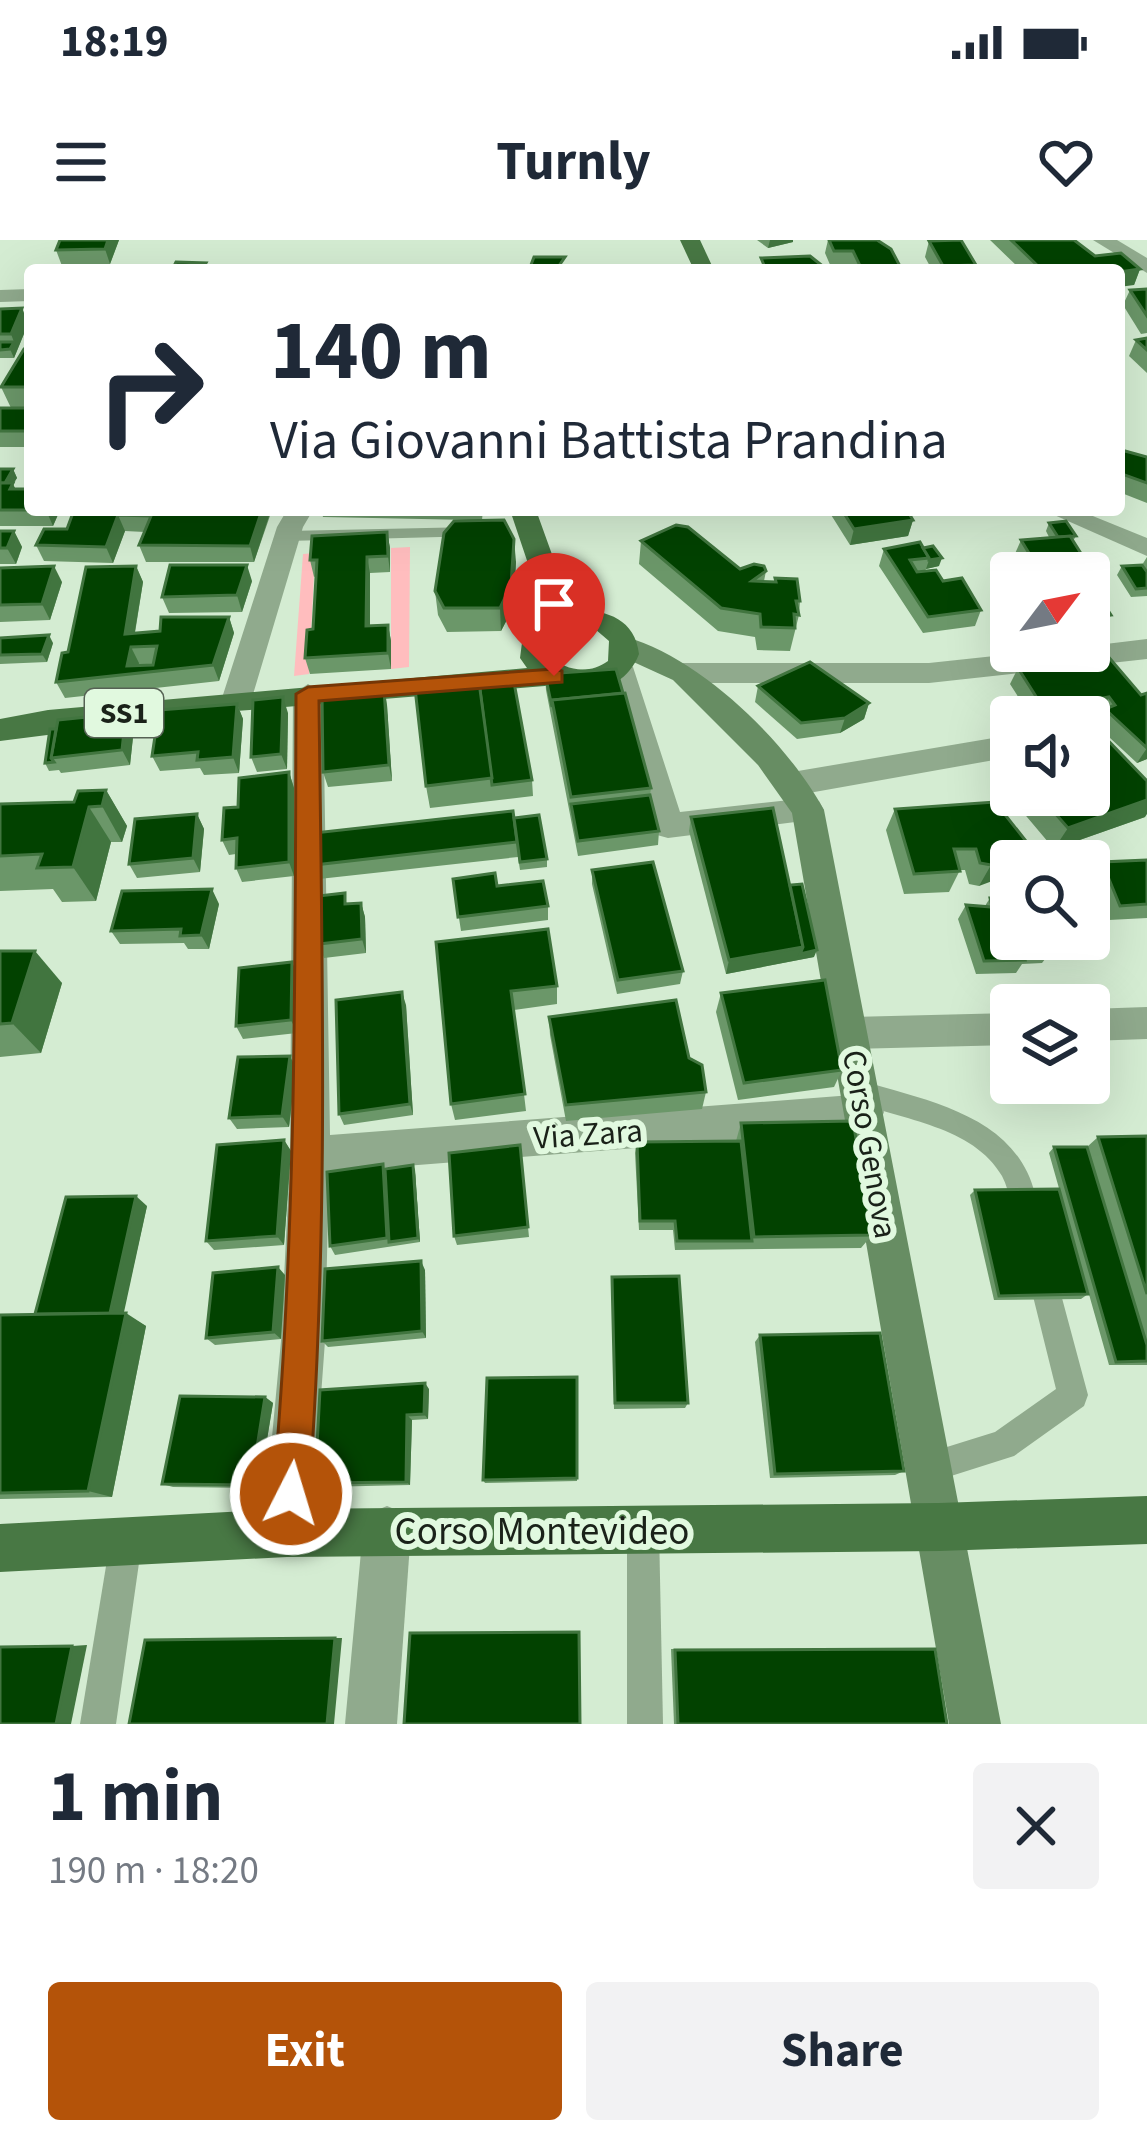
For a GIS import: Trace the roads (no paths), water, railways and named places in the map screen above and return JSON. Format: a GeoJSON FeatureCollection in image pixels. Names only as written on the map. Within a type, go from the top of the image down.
{"type":"FeatureCollection","features":[{"type":"Feature","properties":{"kind":"main road"},"geometry":{"type":"LineString","coordinates":[[525,516],[562,620]]}},
{"type":"Feature","properties":{"kind":"main road"},"geometry":{"type":"LineString","coordinates":[[562,620],[604,622],[623,637],[623,657],[597,679],[554,676],[542,668],[533,646],[547,626],[562,620]]}},
{"type":"Feature","properties":{"kind":"main road"},"geometry":{"type":"LineString","coordinates":[[623,657],[683,673],[800,797]]}},
{"type":"Feature","properties":{"kind":"main road","name":"SS1"},"geometry":{"type":"LineString","coordinates":[[4,730],[236,701],[554,676]]}},
{"type":"Feature","properties":{"kind":"main road","name":"Corso Genova"},"geometry":{"type":"LineString","coordinates":[[800,797],[851,1033],[975,1724]]}},
{"type":"Feature","properties":{"kind":"main road","name":"Corso Montevideo"},"geometry":{"type":"LineString","coordinates":[[0,1548],[387,1530],[940,1527],[1147,1520]]}},
{"type":"Feature","properties":{"kind":"street"},"geometry":{"type":"LineString","coordinates":[[1102,240],[1147,267]]}},
{"type":"Feature","properties":{"kind":"street"},"geometry":{"type":"LineString","coordinates":[[1070,516],[1147,548]]}},
{"type":"Feature","properties":{"kind":"street"},"geometry":{"type":"LineString","coordinates":[[236,701],[290,521]]}},
{"type":"Feature","properties":{"kind":"street"},"geometry":{"type":"LineString","coordinates":[[683,673],[929,673],[1147,649]]}},
{"type":"Feature","properties":{"kind":"street"},"geometry":{"type":"LineString","coordinates":[[623,657],[668,826],[990,751]]}},
{"type":"Feature","properties":{"kind":"street"},"geometry":{"type":"LineString","coordinates":[[287,1533],[304,1341],[310,1155],[308,694]]}},
{"type":"Feature","properties":{"kind":"street"},"geometry":{"type":"LineString","coordinates":[[1110,1024],[1147,1023]]}},
{"type":"Feature","properties":{"kind":"street"},"geometry":{"type":"LineString","coordinates":[[851,1033],[990,1029]]}},
{"type":"Feature","properties":{"kind":"street","name":"Via Zara"},"geometry":{"type":"LineString","coordinates":[[310,1155],[864,1103]]}},
{"type":"Feature","properties":{"kind":"street"},"geometry":{"type":"LineString","coordinates":[[371,1724],[387,1530]]}},
{"type":"Feature","properties":{"kind":"lane"},"geometry":{"type":"LineString","coordinates":[[290,521],[487,532]]}},
{"type":"Feature","properties":{"kind":"lane"},"geometry":{"type":"LineString","coordinates":[[864,1103],[934,1116],[986,1140],[1015,1173],[1073,1395],[1003,1445],[929,1467]]}},
{"type":"Feature","properties":{"kind":"lane"},"geometry":{"type":"LineString","coordinates":[[643,1529],[645,1724]]}},
{"type":"Feature","properties":{"kind":"lane"},"geometry":{"type":"LineString","coordinates":[[98,1724],[126,1542]]}}]}
